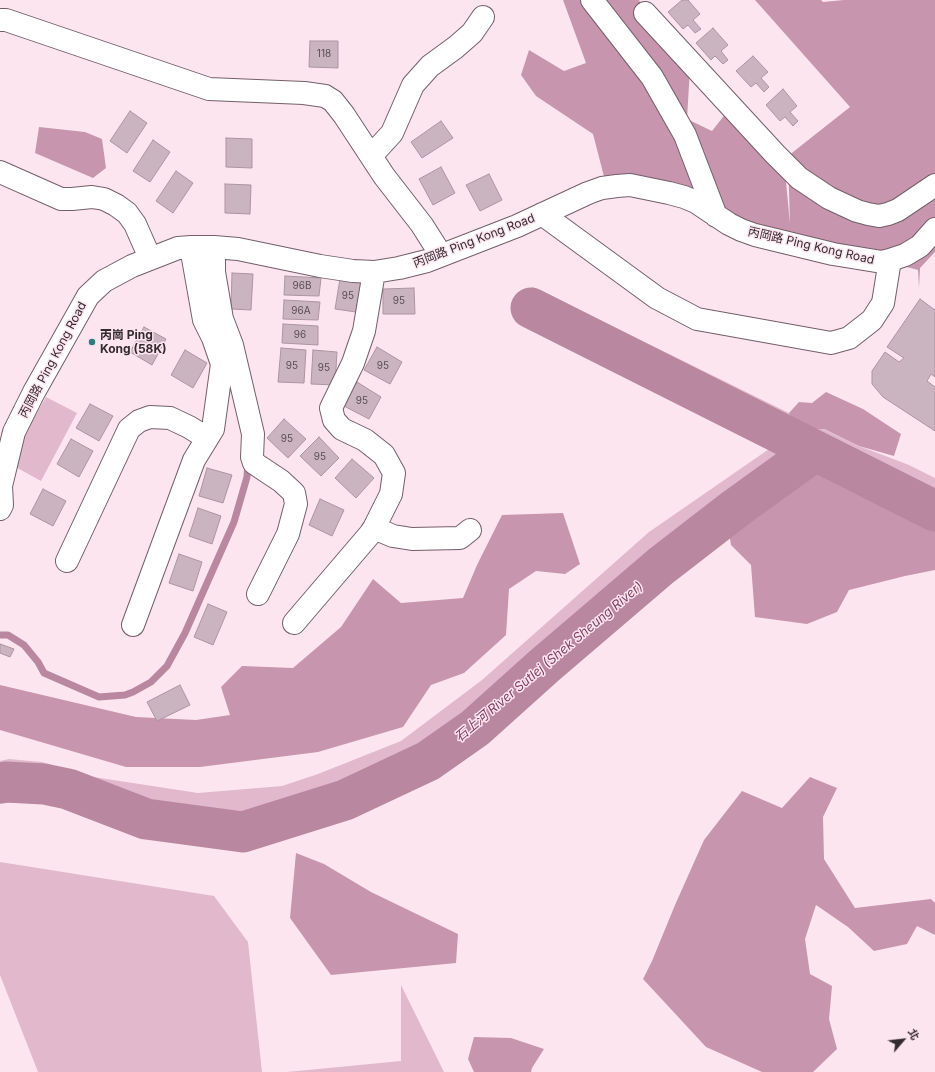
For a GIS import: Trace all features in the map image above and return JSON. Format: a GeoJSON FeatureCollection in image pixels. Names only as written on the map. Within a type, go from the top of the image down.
{"type":"FeatureCollection","features":[{"type":"Feature","properties":{"kind":"street"},"geometry":{"type":"LineString","coordinates":[[592,0],[652,77],[686,134],[716,216]]}},
{"type":"Feature","properties":{"kind":"street"},"geometry":{"type":"LineString","coordinates":[[645,13],[775,154],[799,178],[829,198],[857,211],[879,216],[898,210],[935,185]]}},
{"type":"Feature","properties":{"kind":"street"},"geometry":{"type":"LineString","coordinates":[[371,156],[392,133],[413,85],[430,66],[456,47],[472,32],[483,16]]}},
{"type":"Feature","properties":{"kind":"street"},"geometry":{"type":"LineString","coordinates":[[0,20],[6,20],[209,89],[325,96],[333,101],[344,115],[384,176],[422,225],[441,255]]}},
{"type":"Feature","properties":{"kind":"street"},"geometry":{"type":"LineString","coordinates":[[0,172],[61,199],[72,200],[92,197],[104,199],[116,205],[127,213],[135,224],[150,258]]}},
{"type":"Feature","properties":{"kind":"street","name":"丙岡路 Ping Kong Road"},"geometry":{"type":"LineString","coordinates":[[0,509],[2,505],[0,486],[14,432],[34,392],[88,296],[104,281],[132,266],[178,248],[214,247],[252,251],[320,266],[353,271],[374,272],[428,261],[517,226],[588,193],[602,188],[630,185],[684,197],[696,202],[728,224],[755,235],[833,254],[882,262],[905,255],[920,246],[935,229]]}},
{"type":"Feature","properties":{"kind":"street"},"geometry":{"type":"LineString","coordinates":[[542,214],[657,298],[697,319],[832,343],[848,338],[872,320],[883,303],[890,260]]}},
{"type":"Feature","properties":{"kind":"street"},"geometry":{"type":"LineString","coordinates":[[133,625],[194,460],[213,429],[222,364],[213,338],[204,320],[191,247]]}},
{"type":"Feature","properties":{"kind":"street"},"geometry":{"type":"LineString","coordinates":[[214,247],[214,272],[222,319],[232,345],[253,434],[252,457],[254,463],[294,493],[296,504],[288,534],[258,594]]}},
{"type":"Feature","properties":{"kind":"street"},"geometry":{"type":"LineString","coordinates":[[294,623],[370,534],[391,494],[394,473],[384,455],[365,440],[342,429],[334,420],[331,408],[353,363],[364,330],[374,272]]}},
{"type":"Feature","properties":{"kind":"street"},"geometry":{"type":"LineString","coordinates":[[67,561],[129,429],[139,421],[150,417],[170,418],[207,438]]}},
{"type":"Feature","properties":{"kind":"street"},"geometry":{"type":"LineString","coordinates":[[374,528],[393,536],[412,540],[460,538],[470,530]]}},
{"type":"Feature","properties":{"kind":"shaded area"},"geometry":{"type":"Polygon","coordinates":[[[563,0],[639,0],[645,13],[690,68],[687,119],[712,131],[730,108],[784,161],[790,224],[788,156],[850,107],[755,0],[821,0],[823,2],[844,0],[935,0],[935,252],[920,268],[919,288],[918,270],[707,211],[697,192],[608,192],[593,134],[536,96],[521,75],[529,50],[564,71],[586,63],[563,0]]]}},
{"type":"Feature","properties":{"kind":"shaded area"},"geometry":{"type":"Polygon","coordinates":[[[39,127],[85,132],[102,139],[106,168],[93,178],[35,153],[39,127]]]}},
{"type":"Feature","properties":{"kind":"shaded area"},"geometry":{"type":"Polygon","coordinates":[[[533,287],[789,413],[792,429],[819,427],[859,446],[909,465],[935,478],[935,513],[832,469],[815,468],[705,551],[551,676],[458,756],[370,803],[320,822],[248,840],[144,826],[94,807],[27,800],[0,804],[0,761],[9,759],[42,762],[87,776],[198,793],[282,786],[318,774],[401,741],[482,680],[649,532],[772,447],[523,319],[533,287]]]}},
{"type":"Feature","properties":{"kind":"shaded area"},"geometry":{"type":"Polygon","coordinates":[[[826,392],[863,409],[901,434],[894,456],[859,446],[824,429],[792,429],[789,413],[799,402],[812,403],[826,392]]]}},
{"type":"Feature","properties":{"kind":"shaded area"},"geometry":{"type":"Polygon","coordinates":[[[46,397],[77,413],[41,481],[12,465],[31,423],[46,397]]]}},
{"type":"Feature","properties":{"kind":"shaded area"},"geometry":{"type":"Polygon","coordinates":[[[815,468],[832,469],[841,477],[846,476],[852,469],[935,511],[935,570],[849,590],[837,612],[807,624],[755,617],[751,565],[731,545],[729,532],[815,468]]]}},
{"type":"Feature","properties":{"kind":"shaded area"},"geometry":{"type":"Polygon","coordinates":[[[563,513],[580,564],[565,574],[536,571],[509,589],[506,635],[464,673],[431,685],[403,727],[318,752],[200,767],[126,767],[0,730],[0,685],[136,717],[196,720],[230,715],[221,687],[242,666],[293,668],[341,627],[373,579],[401,603],[463,598],[477,565],[502,515],[563,513]]]}},
{"type":"Feature","properties":{"kind":"shaded area"},"geometry":{"type":"Polygon","coordinates":[[[810,777],[837,788],[823,817],[824,859],[855,908],[931,899],[935,903],[935,935],[917,926],[907,944],[874,951],[848,927],[816,905],[805,939],[810,974],[832,986],[829,1019],[837,1049],[813,1072],[762,1072],[706,1047],[643,979],[704,840],[742,791],[782,808],[810,777]]]}},
{"type":"Feature","properties":{"kind":"shaded area"},"geometry":{"type":"Polygon","coordinates":[[[296,853],[324,864],[371,892],[458,934],[456,963],[331,975],[290,918],[296,853]]]}},
{"type":"Feature","properties":{"kind":"shaded area"},"geometry":{"type":"Polygon","coordinates":[[[0,862],[214,896],[248,942],[262,1072],[38,1072],[0,975],[0,862]]]}},
{"type":"Feature","properties":{"kind":"shaded area"},"geometry":{"type":"Polygon","coordinates":[[[401,985],[444,1072],[287,1072],[401,1061],[401,985]]]}},
{"type":"Feature","properties":{"kind":"shaded area"},"geometry":{"type":"Polygon","coordinates":[[[474,1037],[511,1038],[544,1049],[531,1072],[474,1072],[468,1059],[474,1037]]]}},
{"type":"Feature","properties":{"kind":"building"},"geometry":{"type":"Polygon","coordinates":[[[682,0],[688,0],[700,14],[693,20],[701,29],[695,33],[688,25],[683,29],[668,12],[682,0]]]}},
{"type":"Feature","properties":{"kind":"building"},"geometry":{"type":"Polygon","coordinates":[[[713,28],[728,45],[721,51],[728,60],[723,64],[715,56],[711,60],[696,43],[713,28]]]}},
{"type":"Feature","properties":{"kind":"building"},"geometry":{"type":"Polygon","coordinates":[[[310,41],[338,41],[338,68],[309,67],[310,41]]]}},
{"type":"Feature","properties":{"kind":"building"},"geometry":{"type":"Polygon","coordinates":[[[753,56],[768,72],[761,78],[769,87],[764,92],[756,83],[751,87],[736,71],[753,56]]]}},
{"type":"Feature","properties":{"kind":"building"},"geometry":{"type":"Polygon","coordinates":[[[783,89],[797,106],[790,112],[798,121],[793,126],[785,117],[780,121],[766,105],[783,89]]]}},
{"type":"Feature","properties":{"kind":"building"},"geometry":{"type":"Polygon","coordinates":[[[130,111],[147,123],[127,153],[110,141],[130,111]]]}},
{"type":"Feature","properties":{"kind":"building"},"geometry":{"type":"Polygon","coordinates":[[[441,121],[453,138],[422,158],[411,142],[441,121]]]}},
{"type":"Feature","properties":{"kind":"building"},"geometry":{"type":"Polygon","coordinates":[[[226,138],[252,139],[252,168],[226,167],[226,138]]]}},
{"type":"Feature","properties":{"kind":"building"},"geometry":{"type":"Polygon","coordinates":[[[153,140],[170,152],[150,182],[133,171],[153,140]]]}},
{"type":"Feature","properties":{"kind":"building"},"geometry":{"type":"Polygon","coordinates":[[[441,167],[455,193],[433,205],[419,179],[441,167]]]}},
{"type":"Feature","properties":{"kind":"building"},"geometry":{"type":"Polygon","coordinates":[[[176,171],[193,183],[173,213],[156,201],[176,171]]]}},
{"type":"Feature","properties":{"kind":"building"},"geometry":{"type":"Polygon","coordinates":[[[489,174],[502,200],[480,211],[466,185],[489,174]]]}},
{"type":"Feature","properties":{"kind":"building"},"geometry":{"type":"Polygon","coordinates":[[[225,184],[251,185],[250,214],[225,213],[225,184]]]}},
{"type":"Feature","properties":{"kind":"building"},"geometry":{"type":"Polygon","coordinates":[[[232,273],[253,274],[251,310],[231,309],[232,273]]]}},
{"type":"Feature","properties":{"kind":"building"},"geometry":{"type":"Polygon","coordinates":[[[285,276],[321,278],[319,296],[284,295],[285,276]]]}},
{"type":"Feature","properties":{"kind":"building"},"geometry":{"type":"Polygon","coordinates":[[[340,279],[361,283],[356,312],[335,309],[340,279]]]}},
{"type":"Feature","properties":{"kind":"building"},"geometry":{"type":"Polygon","coordinates":[[[414,288],[415,314],[383,314],[383,289],[414,288]]]}},
{"type":"Feature","properties":{"kind":"building"},"geometry":{"type":"Polygon","coordinates":[[[920,299],[935,310],[935,377],[931,374],[927,381],[935,387],[935,431],[883,397],[872,384],[872,371],[885,352],[899,362],[904,358],[887,347],[920,299]]]}},
{"type":"Feature","properties":{"kind":"building"},"geometry":{"type":"Polygon","coordinates":[[[284,300],[320,302],[318,320],[283,319],[284,300]]]}},
{"type":"Feature","properties":{"kind":"building"},"geometry":{"type":"Polygon","coordinates":[[[283,324],[318,326],[318,345],[282,343],[283,324]]]}},
{"type":"Feature","properties":{"kind":"building"},"geometry":{"type":"Polygon","coordinates":[[[144,327],[166,339],[152,365],[130,352],[144,327]]]}},
{"type":"Feature","properties":{"kind":"building"},"geometry":{"type":"Polygon","coordinates":[[[377,347],[402,362],[390,384],[364,370],[377,347]]]}},
{"type":"Feature","properties":{"kind":"building"},"geometry":{"type":"Polygon","coordinates":[[[281,348],[306,350],[304,383],[278,382],[281,348]]]}},
{"type":"Feature","properties":{"kind":"building"},"geometry":{"type":"Polygon","coordinates":[[[185,350],[207,363],[193,388],[171,375],[185,350]]]}},
{"type":"Feature","properties":{"kind":"building"},"geometry":{"type":"Polygon","coordinates":[[[313,350],[337,352],[335,385],[311,384],[313,350]]]}},
{"type":"Feature","properties":{"kind":"building"},"geometry":{"type":"Polygon","coordinates":[[[357,382],[381,397],[369,419],[342,405],[357,382]]]}},
{"type":"Feature","properties":{"kind":"building"},"geometry":{"type":"Polygon","coordinates":[[[90,404],[113,416],[99,441],[76,428],[90,404]]]}},
{"type":"Feature","properties":{"kind":"building"},"geometry":{"type":"Polygon","coordinates":[[[284,419],[306,439],[288,458],[267,438],[284,419]]]}},
{"type":"Feature","properties":{"kind":"building"},"geometry":{"type":"Polygon","coordinates":[[[319,437],[339,458],[321,476],[300,456],[319,437]]]}},
{"type":"Feature","properties":{"kind":"building"},"geometry":{"type":"Polygon","coordinates":[[[71,439],[93,451],[79,477],[57,464],[71,439]]]}},
{"type":"Feature","properties":{"kind":"building"},"geometry":{"type":"Polygon","coordinates":[[[352,459],[374,478],[356,498],[335,478],[352,459]]]}},
{"type":"Feature","properties":{"kind":"building"},"geometry":{"type":"Polygon","coordinates":[[[207,468],[232,475],[223,503],[199,496],[207,468]]]}},
{"type":"Feature","properties":{"kind":"building"},"geometry":{"type":"Polygon","coordinates":[[[43,489],[66,501],[53,526],[30,514],[43,489]]]}},
{"type":"Feature","properties":{"kind":"building"},"geometry":{"type":"Polygon","coordinates":[[[320,499],[344,510],[332,536],[309,525],[320,499]]]}},
{"type":"Feature","properties":{"kind":"building"},"geometry":{"type":"Polygon","coordinates":[[[198,508],[221,516],[212,544],[189,536],[198,508]]]}},
{"type":"Feature","properties":{"kind":"building"},"geometry":{"type":"Polygon","coordinates":[[[179,554],[202,562],[193,591],[169,583],[179,554]]]}},
{"type":"Feature","properties":{"kind":"building"},"geometry":{"type":"Polygon","coordinates":[[[208,604],[227,612],[213,645],[194,637],[208,604]]]}},
{"type":"Feature","properties":{"kind":"building"},"geometry":{"type":"Polygon","coordinates":[[[0,644],[14,649],[10,657],[0,653],[0,644]]]}},
{"type":"Feature","properties":{"kind":"building"},"geometry":{"type":"Polygon","coordinates":[[[180,685],[190,705],[157,721],[147,702],[180,685]]]}},
{"type":"Feature","properties":{"kind":"waterway","name":"石上河 River Sutlej (Shek Sheung River)"},"geometry":{"type":"LineString","coordinates":[[531,308],[935,511]]}},
{"type":"Feature","properties":{"kind":"waterway","name":"石上河 River Sutlej (Shek Sheung River)"},"geometry":{"type":"LineString","coordinates":[[0,783],[44,784],[68,789],[146,819],[243,832],[345,800],[428,761],[475,728],[544,666],[661,566],[736,508],[815,451]]}},
{"type":"Feature","properties":{"kind":"waterway"},"geometry":{"type":"LineString","coordinates":[[0,635],[8,635],[24,645],[38,662],[44,673],[99,697],[125,695],[151,682],[167,666],[185,633],[234,522],[247,477],[248,463]]}},
{"type":"Feature","properties":{"kind":"place","name":"丙崗 Ping Kong (58K)"},"geometry":{"type":"Point","coordinates":[92,342]}}]}
